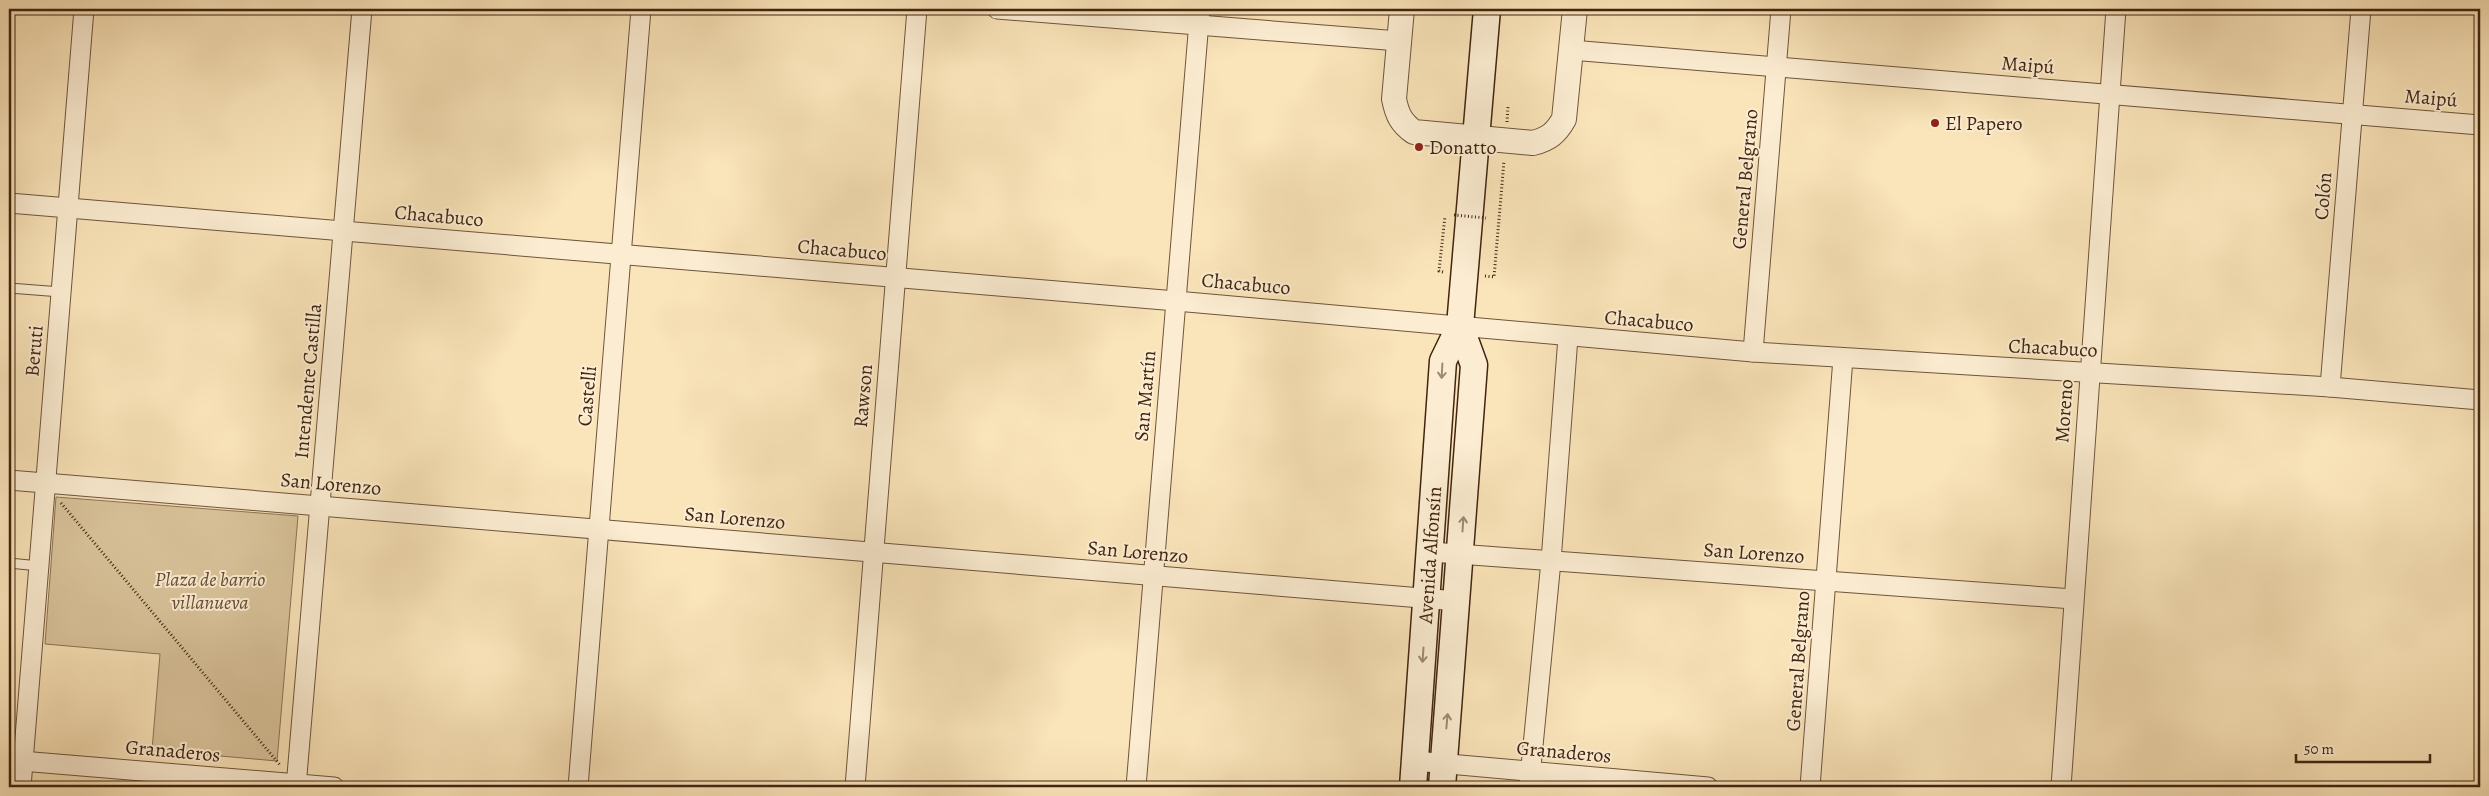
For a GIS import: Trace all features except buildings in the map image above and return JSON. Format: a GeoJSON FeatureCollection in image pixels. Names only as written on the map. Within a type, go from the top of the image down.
{"type":"FeatureCollection","features":[{"type":"Feature","properties":{"kind":"main road","name":"Avenida Alfonsín"},"geometry":{"type":"LineString","coordinates":[[1413,787],[1443,361],[1460,326],[1487,9]]}},
{"type":"Feature","properties":{"kind":"main road","name":"Avenida Alfonsín"},"geometry":{"type":"LineString","coordinates":[[1443,775],[1474,365],[1460,326]]}},
{"type":"Feature","properties":{"kind":"street","name":"Beruti"},"geometry":{"type":"LineString","coordinates":[[21,787],[16,760],[40,566],[84,9]]}},
{"type":"Feature","properties":{"kind":"street","name":"Intendente Castilla"},"geometry":{"type":"LineString","coordinates":[[296,786],[362,9]]}},
{"type":"Feature","properties":{"kind":"street","name":"Castelli"},"geometry":{"type":"LineString","coordinates":[[578,787],[641,9]]}},
{"type":"Feature","properties":{"kind":"street","name":"Rawson"},"geometry":{"type":"LineString","coordinates":[[855,787],[917,9]]}},
{"type":"Feature","properties":{"kind":"street"},"geometry":{"type":"LineString","coordinates":[[997,9],[1199,17],[1399,41]]}},
{"type":"Feature","properties":{"kind":"street"},"geometry":{"type":"LineString","coordinates":[[1402,9],[1394,99],[1397,114],[1404,124],[1414,132],[1534,143],[1546,139],[1557,131],[1564,119],[1575,9]]}},
{"type":"Feature","properties":{"kind":"street","name":"General Belgrano"},"geometry":{"type":"LineString","coordinates":[[1753,352],[1781,9]]}},
{"type":"Feature","properties":{"kind":"street","name":"Moreno"},"geometry":{"type":"LineString","coordinates":[[2061,787],[2116,9]]}},
{"type":"Feature","properties":{"kind":"street","name":"Colón"},"geometry":{"type":"LineString","coordinates":[[2330,387],[2361,9]]}},
{"type":"Feature","properties":{"kind":"street","name":"San Martín"},"geometry":{"type":"LineString","coordinates":[[1136,787],[1199,17]]}},
{"type":"Feature","properties":{"kind":"street","name":"Maipú"},"geometry":{"type":"LineString","coordinates":[[1571,50],[2480,125]]}},
{"type":"Feature","properties":{"kind":"street","name":"Chacabuco"},"geometry":{"type":"LineString","coordinates":[[9,203],[896,277],[1753,352],[2330,387],[2480,400]]}},
{"type":"Feature","properties":{"kind":"street"},"geometry":{"type":"LineString","coordinates":[[1529,779],[1551,561],[1568,337]]}},
{"type":"Feature","properties":{"kind":"street","name":"General Belgrano"},"geometry":{"type":"LineString","coordinates":[[1810,787],[1844,358]]}},
{"type":"Feature","properties":{"kind":"street","name":"San Lorenzo"},"geometry":{"type":"LineString","coordinates":[[9,480],[1457,601]]}},
{"type":"Feature","properties":{"kind":"street","name":"San Lorenzo"},"geometry":{"type":"LineString","coordinates":[[1431,552],[2073,600]]}},
{"type":"Feature","properties":{"kind":"street","name":"Granaderos"},"geometry":{"type":"LineString","coordinates":[[16,760],[296,786],[334,787]]}},
{"type":"Feature","properties":{"kind":"street","name":"Granaderos"},"geometry":{"type":"LineString","coordinates":[[1415,761],[1443,775],[1708,787]]}},
{"type":"Feature","properties":{"kind":"lane"},"geometry":{"type":"LineString","coordinates":[[9,288],[61,292]]}},
{"type":"Feature","properties":{"kind":"lane"},"geometry":{"type":"LineString","coordinates":[[9,563],[40,566]]}},
{"type":"Feature","properties":{"kind":"path"},"geometry":{"type":"LineString","coordinates":[[1485,266],[1485,276],[1494,277],[1508,107]]}},
{"type":"Feature","properties":{"kind":"path"},"geometry":{"type":"LineString","coordinates":[[1454,215],[1488,218]]}},
{"type":"Feature","properties":{"kind":"path"},"geometry":{"type":"LineString","coordinates":[[46,483],[296,786]]}},
{"type":"Feature","properties":{"kind":"green space","name":"Plaza de barrio villanueva"},"geometry":{"type":"Polygon","coordinates":[[[56,497],[298,516],[277,761],[152,750],[160,654],[45,644],[56,497]]]}},
{"type":"Feature","properties":{"kind":"place","name":"El Papero"},"geometry":{"type":"Point","coordinates":[1935,123]}},
{"type":"Feature","properties":{"kind":"place","name":"Donatto"},"geometry":{"type":"Point","coordinates":[1419,147]}}]}
